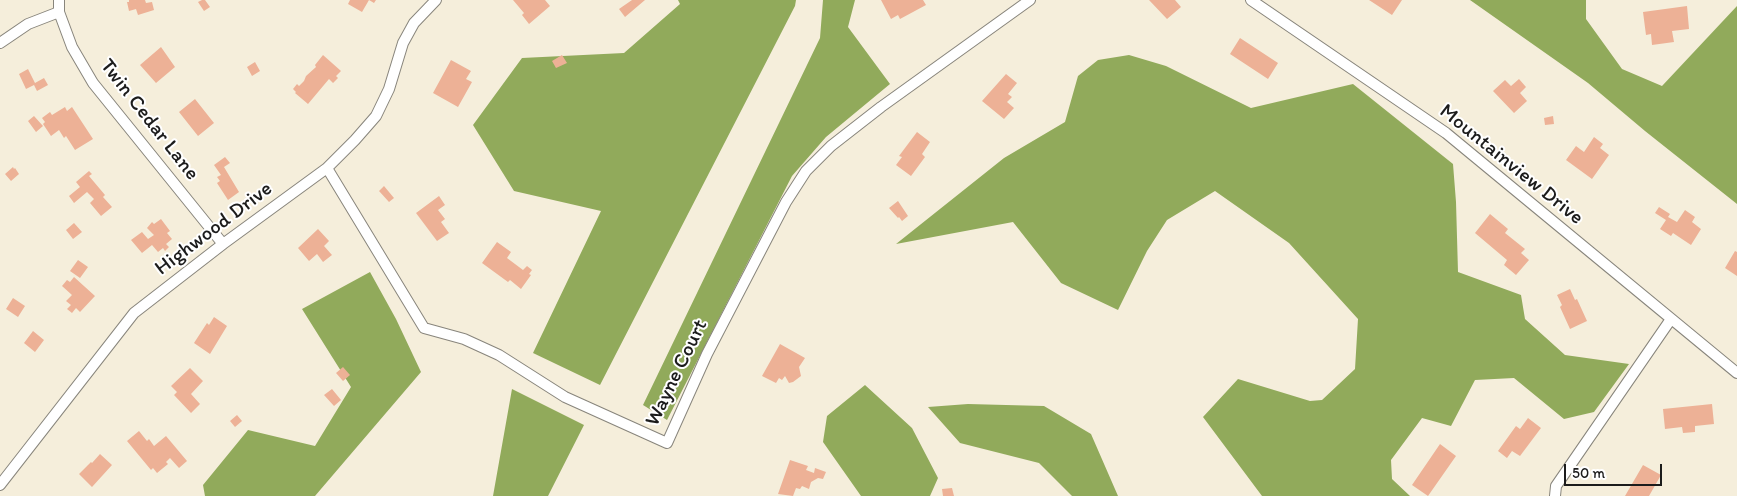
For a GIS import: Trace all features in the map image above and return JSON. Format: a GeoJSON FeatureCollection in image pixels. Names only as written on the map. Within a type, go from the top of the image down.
{"type":"FeatureCollection","features":[{"type":"Feature","properties":{"kind":"street"},"geometry":{"type":"LineString","coordinates":[[0,43],[28,24],[59,12],[59,0]]}},
{"type":"Feature","properties":{"kind":"street","name":"Highwood Drive"},"geometry":{"type":"LineString","coordinates":[[0,485],[134,313],[223,244],[327,168],[355,140],[376,116],[389,89],[403,43],[414,23],[436,0]]}},
{"type":"Feature","properties":{"kind":"street","name":"Wayne Court"},"geometry":{"type":"LineString","coordinates":[[327,168],[424,328],[464,339],[499,355],[564,397],[667,443],[707,354],[786,202],[806,171],[831,146],[881,107],[1030,0]]}},
{"type":"Feature","properties":{"kind":"street","name":"Mountainview Drive"},"geometry":{"type":"LineString","coordinates":[[1252,0],[1446,133],[1737,373]]}},
{"type":"Feature","properties":{"kind":"street","name":"Twin Cedar Lane"},"geometry":{"type":"LineString","coordinates":[[59,12],[72,47],[93,83],[223,244]]}},
{"type":"Feature","properties":{"kind":"street"},"geometry":{"type":"LineString","coordinates":[[1555,496],[1556,486],[1671,319]]}},
{"type":"Feature","properties":{"kind":"green space"},"geometry":{"type":"Polygon","coordinates":[[[678,0],[796,0],[795,6],[600,385],[533,353],[601,211],[514,191],[473,125],[522,58],[624,53],[680,4],[678,0]]]}},
{"type":"Feature","properties":{"kind":"green space"},"geometry":{"type":"Polygon","coordinates":[[[823,0],[855,0],[848,27],[890,84],[826,137],[792,176],[667,420],[643,405],[820,38],[823,0]]]}},
{"type":"Feature","properties":{"kind":"green space"},"geometry":{"type":"Polygon","coordinates":[[[1470,0],[1586,0],[1586,19],[1622,69],[1662,86],[1737,6],[1737,204],[1588,83],[1470,0]]]}},
{"type":"Feature","properties":{"kind":"green space"},"geometry":{"type":"Polygon","coordinates":[[[1129,55],[1166,66],[1251,108],[1353,84],[1453,164],[1458,272],[1521,295],[1525,319],[1565,355],[1629,364],[1594,412],[1564,419],[1514,378],[1475,380],[1451,426],[1422,418],[1391,460],[1392,479],[1410,496],[1262,496],[1203,417],[1238,379],[1310,401],[1322,400],[1355,369],[1358,319],[1289,243],[1215,191],[1167,220],[1147,251],[1118,310],[1061,283],[1013,222],[896,244],[1004,158],[1065,122],[1078,76],[1098,60],[1129,55]]]}},
{"type":"Feature","properties":{"kind":"green space"},"geometry":{"type":"Polygon","coordinates":[[[370,272],[396,319],[421,372],[315,496],[205,496],[203,485],[248,430],[315,446],[351,387],[302,309],[370,272]]]}},
{"type":"Feature","properties":{"kind":"green space"},"geometry":{"type":"Polygon","coordinates":[[[865,385],[912,428],[938,478],[930,496],[861,496],[823,442],[827,416],[865,385]]]}},
{"type":"Feature","properties":{"kind":"green space"},"geometry":{"type":"Polygon","coordinates":[[[512,389],[584,425],[548,496],[493,496],[512,389]]]}},
{"type":"Feature","properties":{"kind":"green space"},"geometry":{"type":"Polygon","coordinates":[[[968,404],[1044,406],[1091,434],[1118,496],[1072,496],[1039,463],[960,443],[928,407],[968,404]]]}},
{"type":"Feature","properties":{"kind":"building"},"geometry":{"type":"Polygon","coordinates":[[[129,0],[145,0],[146,3],[152,2],[154,10],[138,15],[136,9],[129,11],[127,2],[129,0]]]}},
{"type":"Feature","properties":{"kind":"building"},"geometry":{"type":"Polygon","coordinates":[[[205,0],[210,7],[204,11],[198,2],[205,0]]]}},
{"type":"Feature","properties":{"kind":"building"},"geometry":{"type":"Polygon","coordinates":[[[350,0],[369,0],[362,12],[348,4],[350,0]]]}},
{"type":"Feature","properties":{"kind":"building"},"geometry":{"type":"Polygon","coordinates":[[[513,0],[545,0],[550,6],[529,24],[522,15],[524,13],[513,0]]]}},
{"type":"Feature","properties":{"kind":"building"},"geometry":{"type":"Polygon","coordinates":[[[632,0],[645,0],[625,17],[619,9],[632,0]]]}},
{"type":"Feature","properties":{"kind":"building"},"geometry":{"type":"Polygon","coordinates":[[[881,0],[923,0],[926,5],[900,19],[898,15],[891,19],[881,0]]]}},
{"type":"Feature","properties":{"kind":"building"},"geometry":{"type":"Polygon","coordinates":[[[1149,0],[1175,0],[1181,7],[1167,19],[1149,0]]]}},
{"type":"Feature","properties":{"kind":"building"},"geometry":{"type":"Polygon","coordinates":[[[1369,0],[1402,0],[1392,15],[1369,0]]]}},
{"type":"Feature","properties":{"kind":"building"},"geometry":{"type":"Polygon","coordinates":[[[1687,6],[1689,29],[1672,31],[1674,42],[1652,45],[1651,34],[1646,35],[1643,12],[1687,6]]]}},
{"type":"Feature","properties":{"kind":"building"},"geometry":{"type":"Polygon","coordinates":[[[1240,38],[1278,63],[1268,79],[1230,54],[1240,38]]]}},
{"type":"Feature","properties":{"kind":"building"},"geometry":{"type":"Polygon","coordinates":[[[161,47],[175,67],[156,83],[140,65],[161,47]]]}},
{"type":"Feature","properties":{"kind":"building"},"geometry":{"type":"Polygon","coordinates":[[[323,55],[341,71],[333,83],[329,79],[308,104],[293,89],[297,84],[299,86],[304,81],[323,55]]]}},
{"type":"Feature","properties":{"kind":"building"},"geometry":{"type":"Polygon","coordinates":[[[562,55],[567,63],[556,68],[552,61],[562,55]]]}},
{"type":"Feature","properties":{"kind":"building"},"geometry":{"type":"Polygon","coordinates":[[[451,60],[471,71],[466,79],[472,82],[458,107],[433,93],[451,60]]]}},
{"type":"Feature","properties":{"kind":"building"},"geometry":{"type":"Polygon","coordinates":[[[255,62],[260,71],[252,76],[247,67],[255,62]]]}},
{"type":"Feature","properties":{"kind":"building"},"geometry":{"type":"Polygon","coordinates":[[[28,69],[35,83],[44,78],[48,85],[37,91],[34,85],[26,89],[19,74],[28,69]]]}},
{"type":"Feature","properties":{"kind":"building"},"geometry":{"type":"Polygon","coordinates":[[[1006,74],[1017,83],[1008,94],[1012,97],[1007,102],[1014,108],[1004,119],[982,101],[1006,74]]]}},
{"type":"Feature","properties":{"kind":"building"},"geometry":{"type":"Polygon","coordinates":[[[1519,79],[1526,87],[1520,93],[1527,101],[1514,113],[1493,91],[1505,80],[1511,86],[1519,79]]]}},
{"type":"Feature","properties":{"kind":"building"},"geometry":{"type":"Polygon","coordinates":[[[195,99],[214,123],[198,136],[179,112],[195,99]]]}},
{"type":"Feature","properties":{"kind":"building"},"geometry":{"type":"Polygon","coordinates":[[[65,107],[67,111],[72,107],[93,139],[75,150],[66,136],[64,138],[59,130],[51,136],[43,124],[45,122],[42,118],[50,112],[52,115],[65,107]]]}},
{"type":"Feature","properties":{"kind":"building"},"geometry":{"type":"Polygon","coordinates":[[[34,116],[43,126],[36,132],[28,121],[34,116]]]}},
{"type":"Feature","properties":{"kind":"building"},"geometry":{"type":"Polygon","coordinates":[[[1553,116],[1554,124],[1545,125],[1544,118],[1553,116]]]}},
{"type":"Feature","properties":{"kind":"building"},"geometry":{"type":"Polygon","coordinates":[[[917,132],[930,142],[922,154],[925,157],[911,176],[896,165],[902,157],[899,156],[917,132]]]}},
{"type":"Feature","properties":{"kind":"building"},"geometry":{"type":"Polygon","coordinates":[[[1594,137],[1603,144],[1600,148],[1609,155],[1592,179],[1566,160],[1576,146],[1584,152],[1594,137]]]}},
{"type":"Feature","properties":{"kind":"building"},"geometry":{"type":"Polygon","coordinates":[[[225,157],[230,163],[224,167],[239,192],[228,200],[217,183],[220,181],[217,177],[221,175],[214,165],[225,157]]]}},
{"type":"Feature","properties":{"kind":"building"},"geometry":{"type":"Polygon","coordinates":[[[13,167],[19,174],[11,181],[5,174],[13,167]]]}},
{"type":"Feature","properties":{"kind":"building"},"geometry":{"type":"Polygon","coordinates":[[[89,171],[92,174],[89,176],[105,195],[103,197],[112,207],[101,216],[90,203],[94,199],[87,192],[74,203],[69,196],[80,187],[76,182],[89,171]]]}},
{"type":"Feature","properties":{"kind":"building"},"geometry":{"type":"Polygon","coordinates":[[[384,186],[394,198],[389,202],[379,191],[384,186]]]}},
{"type":"Feature","properties":{"kind":"building"},"geometry":{"type":"Polygon","coordinates":[[[439,196],[445,205],[438,210],[445,219],[441,222],[449,233],[437,241],[416,213],[439,196]]]}},
{"type":"Feature","properties":{"kind":"building"},"geometry":{"type":"Polygon","coordinates":[[[898,201],[908,216],[902,221],[889,208],[898,201]]]}},
{"type":"Feature","properties":{"kind":"building"},"geometry":{"type":"Polygon","coordinates":[[[1659,207],[1670,214],[1668,217],[1677,222],[1685,210],[1695,217],[1692,222],[1701,229],[1691,245],[1673,233],[1671,236],[1660,229],[1666,220],[1655,213],[1659,207]]]}},
{"type":"Feature","properties":{"kind":"building"},"geometry":{"type":"Polygon","coordinates":[[[1490,214],[1508,229],[1505,233],[1525,249],[1521,253],[1529,260],[1516,275],[1504,265],[1507,260],[1475,233],[1490,214]]]}},
{"type":"Feature","properties":{"kind":"building"},"geometry":{"type":"Polygon","coordinates":[[[161,219],[170,231],[167,233],[172,239],[166,244],[169,247],[165,251],[163,248],[158,252],[152,245],[142,253],[131,240],[142,232],[148,239],[154,235],[147,228],[152,222],[154,224],[161,219]]]}},
{"type":"Feature","properties":{"kind":"building"},"geometry":{"type":"Polygon","coordinates":[[[74,223],[82,232],[73,239],[66,230],[74,223]]]}},
{"type":"Feature","properties":{"kind":"building"},"geometry":{"type":"Polygon","coordinates":[[[318,229],[329,241],[324,246],[332,255],[323,262],[317,254],[309,261],[298,248],[318,229]]]}},
{"type":"Feature","properties":{"kind":"building"},"geometry":{"type":"Polygon","coordinates":[[[497,242],[511,252],[507,258],[523,270],[527,266],[532,270],[529,274],[531,275],[521,289],[482,263],[497,242]]]}},
{"type":"Feature","properties":{"kind":"building"},"geometry":{"type":"Polygon","coordinates":[[[1735,251],[1737,252],[1737,276],[1725,268],[1735,251]]]}},
{"type":"Feature","properties":{"kind":"building"},"geometry":{"type":"Polygon","coordinates":[[[78,260],[88,267],[80,278],[70,271],[78,260]]]}},
{"type":"Feature","properties":{"kind":"building"},"geometry":{"type":"Polygon","coordinates":[[[74,277],[95,296],[80,312],[76,308],[72,313],[67,309],[71,305],[66,301],[72,295],[62,286],[67,280],[70,282],[74,277]]]}},
{"type":"Feature","properties":{"kind":"building"},"geometry":{"type":"Polygon","coordinates":[[[1570,289],[1587,321],[1570,329],[1557,295],[1570,289]]]}},
{"type":"Feature","properties":{"kind":"building"},"geometry":{"type":"Polygon","coordinates":[[[13,298],[25,306],[18,317],[6,309],[13,298]]]}},
{"type":"Feature","properties":{"kind":"building"},"geometry":{"type":"Polygon","coordinates":[[[214,317],[227,326],[210,354],[194,343],[207,323],[209,325],[214,317]]]}},
{"type":"Feature","properties":{"kind":"building"},"geometry":{"type":"Polygon","coordinates":[[[33,331],[44,340],[35,352],[24,343],[33,331]]]}},
{"type":"Feature","properties":{"kind":"building"},"geometry":{"type":"Polygon","coordinates":[[[780,344],[805,358],[799,367],[801,376],[793,382],[789,383],[785,376],[782,380],[779,378],[776,383],[762,376],[780,344]]]}},
{"type":"Feature","properties":{"kind":"building"},"geometry":{"type":"Polygon","coordinates":[[[343,367],[350,375],[343,381],[336,373],[343,367]]]}},
{"type":"Feature","properties":{"kind":"building"},"geometry":{"type":"Polygon","coordinates":[[[190,368],[203,381],[191,394],[200,404],[191,413],[174,395],[177,392],[171,386],[190,368]]]}},
{"type":"Feature","properties":{"kind":"building"},"geometry":{"type":"Polygon","coordinates":[[[332,389],[341,400],[334,406],[324,395],[332,389]]]}},
{"type":"Feature","properties":{"kind":"building"},"geometry":{"type":"Polygon","coordinates":[[[1712,404],[1714,424],[1695,426],[1695,432],[1683,433],[1682,427],[1665,429],[1663,409],[1712,404]]]}},
{"type":"Feature","properties":{"kind":"building"},"geometry":{"type":"Polygon","coordinates":[[[237,415],[242,421],[235,427],[230,421],[237,415]]]}},
{"type":"Feature","properties":{"kind":"building"},"geometry":{"type":"Polygon","coordinates":[[[1528,418],[1541,428],[1520,456],[1512,451],[1507,458],[1498,451],[1516,426],[1520,429],[1528,418]]]}},
{"type":"Feature","properties":{"kind":"building"},"geometry":{"type":"Polygon","coordinates":[[[139,431],[154,446],[166,436],[187,461],[179,468],[170,458],[166,462],[168,464],[157,473],[153,468],[151,470],[127,441],[139,431]]]}},
{"type":"Feature","properties":{"kind":"building"},"geometry":{"type":"Polygon","coordinates":[[[1440,444],[1456,456],[1428,496],[1412,485],[1440,444]]]}},
{"type":"Feature","properties":{"kind":"building"},"geometry":{"type":"Polygon","coordinates":[[[100,454],[112,465],[92,487],[79,474],[100,454]]]}},
{"type":"Feature","properties":{"kind":"building"},"geometry":{"type":"Polygon","coordinates":[[[790,460],[808,466],[806,470],[814,473],[815,468],[826,472],[823,479],[818,478],[811,482],[809,489],[802,486],[800,489],[796,488],[793,496],[778,494],[790,460]]]}},
{"type":"Feature","properties":{"kind":"building"},"geometry":{"type":"Polygon","coordinates":[[[1643,465],[1661,475],[1649,496],[1625,496],[1643,465]]]}},
{"type":"Feature","properties":{"kind":"building"},"geometry":{"type":"Polygon","coordinates":[[[952,488],[954,496],[943,496],[942,489],[952,488]]]}}]}
